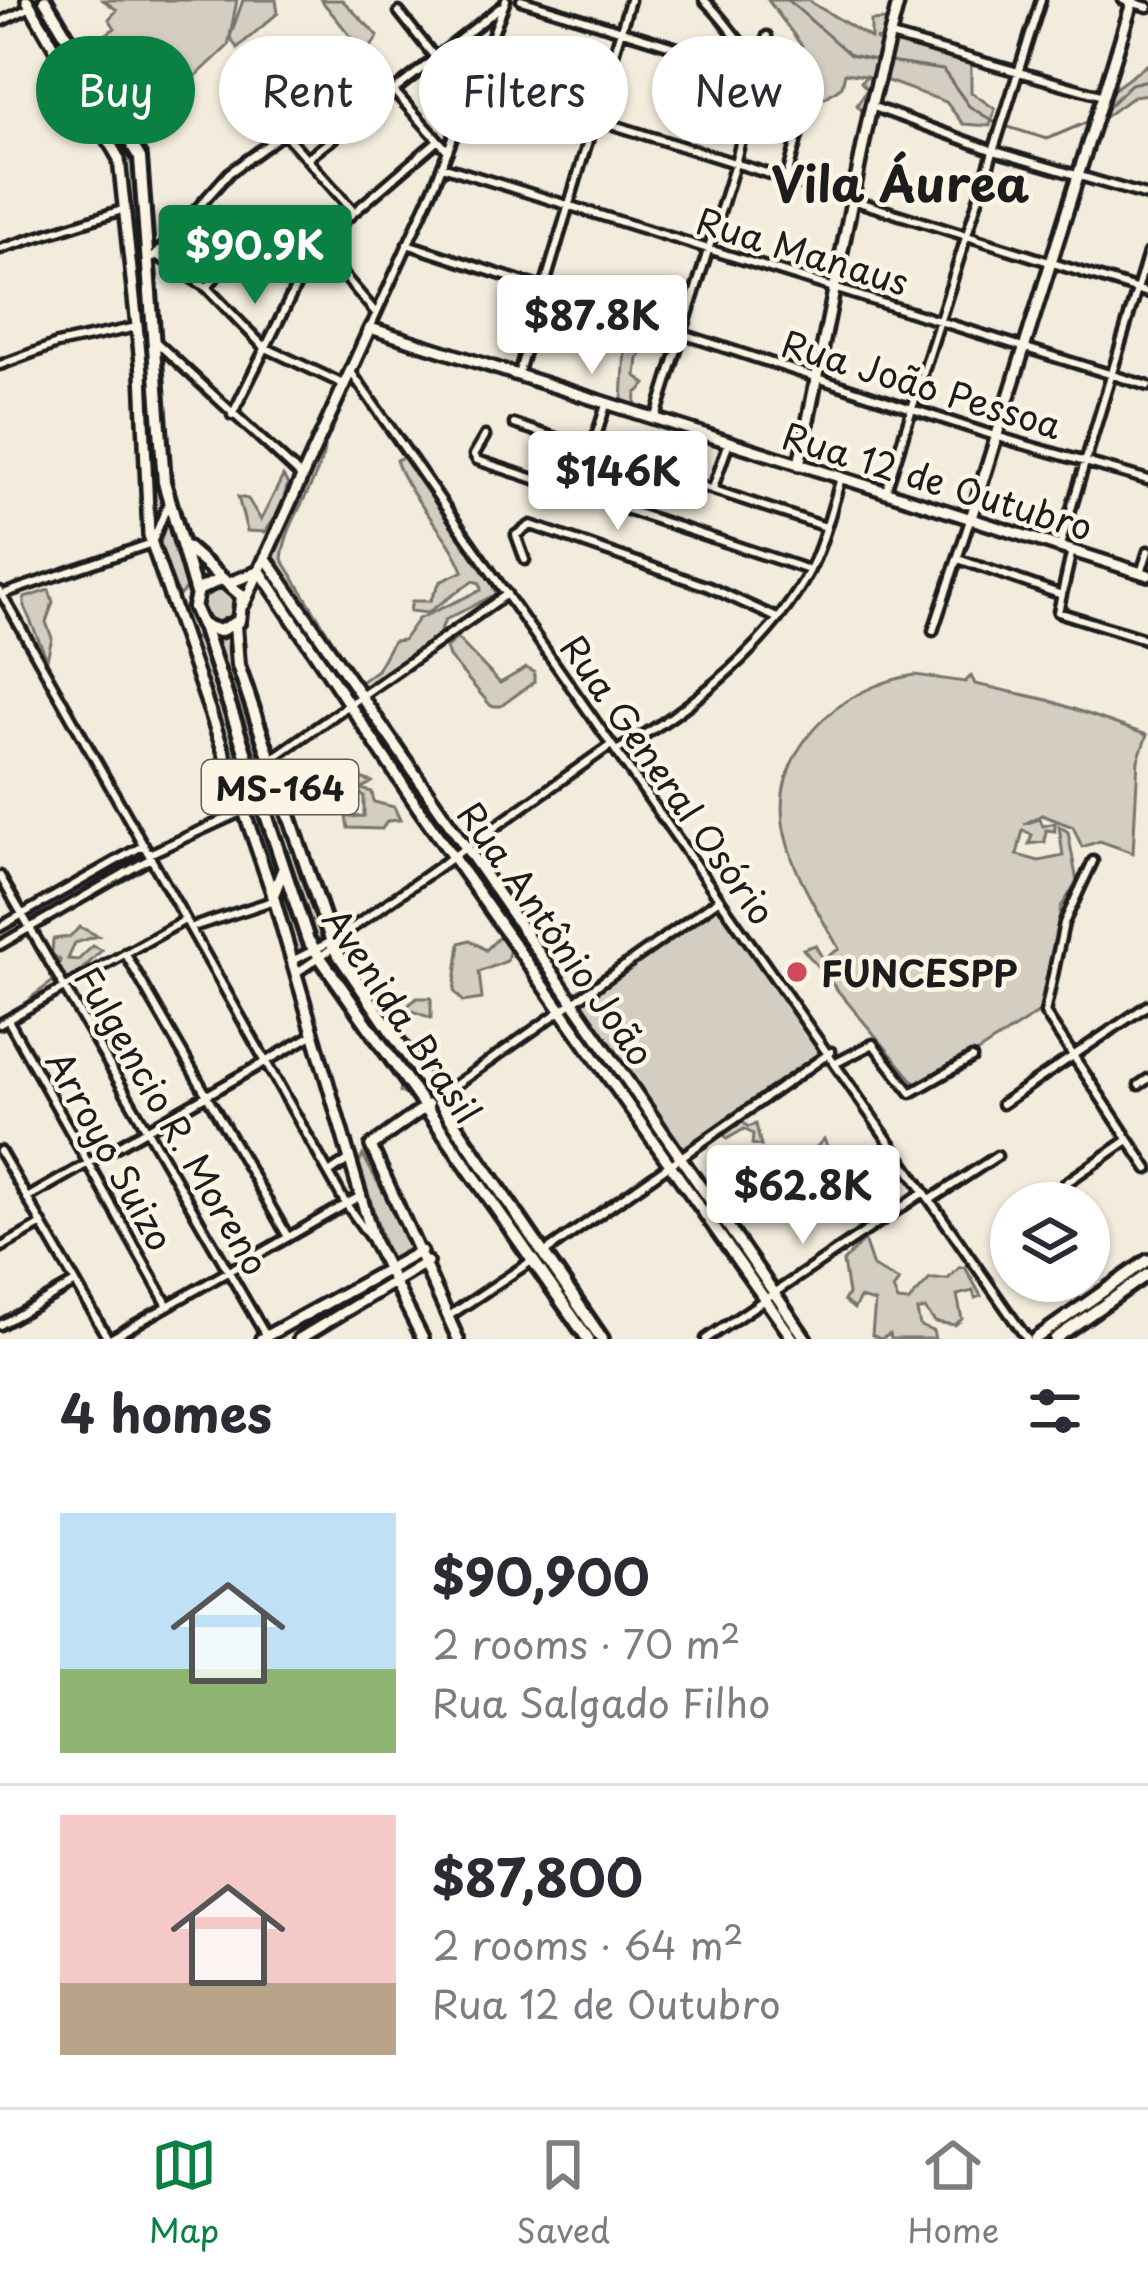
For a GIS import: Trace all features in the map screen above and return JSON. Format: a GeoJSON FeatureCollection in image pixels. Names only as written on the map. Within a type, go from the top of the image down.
{"type":"FeatureCollection","features":[{"type":"Feature","properties":{"kind":"main road","name":"MS-164"},"geometry":{"type":"LineString","coordinates":[[45,0],[140,158],[151,338],[169,502],[196,595],[195,612],[203,626]]}},
{"type":"Feature","properties":{"kind":"main road"},"geometry":{"type":"LineString","coordinates":[[799,465],[871,106],[898,0]]}},
{"type":"Feature","properties":{"kind":"main road"},"geometry":{"type":"LineString","coordinates":[[971,518],[1130,1]]}},
{"type":"Feature","properties":{"kind":"main road"},"geometry":{"type":"LineString","coordinates":[[29,4],[112,139],[125,209],[137,327],[152,543],[274,898],[374,1242],[423,1339]]}},
{"type":"Feature","properties":{"kind":"main road"},"geometry":{"type":"LineString","coordinates":[[181,633],[203,626],[219,631],[235,625],[370,328]]}},
{"type":"Feature","properties":{"kind":"main road","name":"Rua 12 de Outubro"},"geometry":{"type":"LineString","coordinates":[[370,328],[1144,574]]}},
{"type":"Feature","properties":{"kind":"main road","name":"MS-164"},"geometry":{"type":"LineString","coordinates":[[181,540],[244,604]]}},
{"type":"Feature","properties":{"kind":"main road","name":"Rua Antônio João"},"geometry":{"type":"LineString","coordinates":[[265,557],[432,801],[510,926]]}},
{"type":"Feature","properties":{"kind":"main road"},"geometry":{"type":"LineString","coordinates":[[172,605],[260,571]]}},
{"type":"Feature","properties":{"kind":"main road","name":"Rua Antônio João"},"geometry":{"type":"LineString","coordinates":[[260,571],[453,857],[568,1005],[769,1295],[806,1339]]}},
{"type":"Feature","properties":{"kind":"main road","name":"Avenida Brasil"},"geometry":{"type":"LineString","coordinates":[[235,625],[234,651],[328,946]]}},
{"type":"Feature","properties":{"kind":"main road","name":"Avenida Brasil"},"geometry":{"type":"LineString","coordinates":[[203,626],[283,869],[328,946],[589,1339]]}},
{"type":"Feature","properties":{"kind":"main road"},"geometry":{"type":"LineString","coordinates":[[419,809],[432,801]]}},
{"type":"Feature","properties":{"kind":"main road"},"geometry":{"type":"LineString","coordinates":[[274,898],[283,869]]}},
{"type":"Feature","properties":{"kind":"main road"},"geometry":{"type":"LineString","coordinates":[[432,1102],[371,1146],[458,1339]]}},
{"type":"Feature","properties":{"kind":"main road"},"geometry":{"type":"LineString","coordinates":[[265,1338],[421,1251]]}},
{"type":"Feature","properties":{"kind":"main road","name":"Avenida Brasil"},"geometry":{"type":"LineString","coordinates":[[538,1257],[602,1339]]}},
{"type":"Feature","properties":{"kind":"main road"},"geometry":{"type":"LineString","coordinates":[[1054,1339],[1148,1260]]}},
{"type":"Feature","properties":{"kind":"main road"},"geometry":{"type":"LineString","coordinates":[[298,1339],[427,1262]]}},
{"type":"Feature","properties":{"kind":"main road"},"geometry":{"type":"LineString","coordinates":[[1031,1339],[1148,1274]]}},
{"type":"Feature","properties":{"kind":"main road","name":"Rua Antônio João"},"geometry":{"type":"LineString","coordinates":[[769,1295],[793,1339]]}},
{"type":"Feature","properties":{"kind":"street"},"geometry":{"type":"LineString","coordinates":[[521,0],[652,39]]}},
{"type":"Feature","properties":{"kind":"street"},"geometry":{"type":"LineString","coordinates":[[619,36],[630,0]]}},
{"type":"Feature","properties":{"kind":"street"},"geometry":{"type":"LineString","coordinates":[[704,0],[723,17],[732,36]]}},
{"type":"Feature","properties":{"kind":"street"},"geometry":{"type":"LineString","coordinates":[[886,491],[1041,0]]}},
{"type":"Feature","properties":{"kind":"street"},"geometry":{"type":"LineString","coordinates":[[1130,1],[1148,7]]}},
{"type":"Feature","properties":{"kind":"street"},"geometry":{"type":"LineString","coordinates":[[459,36],[505,2]]}},
{"type":"Feature","properties":{"kind":"street"},"geometry":{"type":"LineString","coordinates":[[493,36],[505,2]]}},
{"type":"Feature","properties":{"kind":"street"},"geometry":{"type":"LineString","coordinates":[[0,22],[29,4]]}},
{"type":"Feature","properties":{"kind":"street"},"geometry":{"type":"LineString","coordinates":[[399,12],[419,37]]}},
{"type":"Feature","properties":{"kind":"street"},"geometry":{"type":"LineString","coordinates":[[887,34],[1100,95]]}},
{"type":"Feature","properties":{"kind":"street"},"geometry":{"type":"LineString","coordinates":[[395,87],[419,67]]}},
{"type":"Feature","properties":{"kind":"street"},"geometry":{"type":"LineString","coordinates":[[395,92],[419,120]]}},
{"type":"Feature","properties":{"kind":"street"},"geometry":{"type":"LineString","coordinates":[[871,106],[991,150],[1148,196]]}},
{"type":"Feature","properties":{"kind":"street"},"geometry":{"type":"LineString","coordinates":[[628,130],[1148,292]]}},
{"type":"Feature","properties":{"kind":"street"},"geometry":{"type":"LineString","coordinates":[[146,266],[229,173],[269,144]]}},
{"type":"Feature","properties":{"kind":"street"},"geometry":{"type":"LineString","coordinates":[[295,144],[354,212]]}},
{"type":"Feature","properties":{"kind":"street"},"geometry":{"type":"LineString","coordinates":[[308,158],[325,144]]}},
{"type":"Feature","properties":{"kind":"street"},"geometry":{"type":"LineString","coordinates":[[232,415],[317,244],[433,144]]}},
{"type":"Feature","properties":{"kind":"street"},"geometry":{"type":"LineString","coordinates":[[440,144],[448,151]]}},
{"type":"Feature","properties":{"kind":"street"},"geometry":{"type":"LineString","coordinates":[[370,328],[451,144]]}},
{"type":"Feature","properties":{"kind":"street"},"geometry":{"type":"LineString","coordinates":[[517,378],[589,144]]}},
{"type":"Feature","properties":{"kind":"street"},"geometry":{"type":"LineString","coordinates":[[655,420],[740,144]]}},
{"type":"Feature","properties":{"kind":"street"},"geometry":{"type":"LineString","coordinates":[[786,180],[797,144]]}},
{"type":"Feature","properties":{"kind":"street","name":"Rua Manaus"},"geometry":{"type":"LineString","coordinates":[[442,166],[1148,386]]}},
{"type":"Feature","properties":{"kind":"street"},"geometry":{"type":"LineString","coordinates":[[0,249],[125,209]]}},
{"type":"Feature","properties":{"kind":"street"},"geometry":{"type":"LineString","coordinates":[[207,288],[257,222]]}},
{"type":"Feature","properties":{"kind":"street"},"geometry":{"type":"LineString","coordinates":[[317,244],[376,313]]}},
{"type":"Feature","properties":{"kind":"street","name":"Rua João Pessoa"},"geometry":{"type":"LineString","coordinates":[[407,244],[816,379],[1148,480]]}},
{"type":"Feature","properties":{"kind":"street"},"geometry":{"type":"LineString","coordinates":[[1148,253],[1084,461],[1058,612],[1148,640]]}},
{"type":"Feature","properties":{"kind":"street"},"geometry":{"type":"LineString","coordinates":[[156,255],[207,288],[264,347],[343,384]]}},
{"type":"Feature","properties":{"kind":"street"},"geometry":{"type":"LineString","coordinates":[[0,365],[57,344],[137,327]]}},
{"type":"Feature","properties":{"kind":"street"},"geometry":{"type":"LineString","coordinates":[[151,338],[301,476]]}},
{"type":"Feature","properties":{"kind":"street","name":"Rua General Osório"},"geometry":{"type":"LineString","coordinates":[[349,369],[1031,1339]]}},
{"type":"Feature","properties":{"kind":"street"},"geometry":{"type":"LineString","coordinates":[[592,449],[606,404]]}},
{"type":"Feature","properties":{"kind":"street"},"geometry":{"type":"LineString","coordinates":[[514,424],[826,527]]}},
{"type":"Feature","properties":{"kind":"street"},"geometry":{"type":"LineString","coordinates":[[485,436],[474,454],[477,460],[809,570]]}},
{"type":"Feature","properties":{"kind":"street"},"geometry":{"type":"LineString","coordinates":[[713,488],[729,442]]}},
{"type":"Feature","properties":{"kind":"street"},"geometry":{"type":"LineString","coordinates":[[293,967],[614,748],[696,704],[777,618],[809,570],[841,478]]}},
{"type":"Feature","properties":{"kind":"street"},"geometry":{"type":"LineString","coordinates":[[169,502],[152,543],[1,594],[328,1173],[374,1242]]}},
{"type":"Feature","properties":{"kind":"street"},"geometry":{"type":"LineString","coordinates":[[933,631],[971,518]]}},
{"type":"Feature","properties":{"kind":"street"},"geometry":{"type":"LineString","coordinates":[[525,560],[515,535],[531,525],[710,587],[777,618]]}},
{"type":"Feature","properties":{"kind":"street"},"geometry":{"type":"LineString","coordinates":[[1144,574],[1148,551]]}},
{"type":"Feature","properties":{"kind":"street"},"geometry":{"type":"LineString","coordinates":[[958,559],[1059,594]]}},
{"type":"Feature","properties":{"kind":"street"},"geometry":{"type":"LineString","coordinates":[[230,774],[271,760],[507,594]]}},
{"type":"Feature","properties":{"kind":"street"},"geometry":{"type":"LineString","coordinates":[[0,945],[150,856],[242,812]]}},
{"type":"Feature","properties":{"kind":"street"},"geometry":{"type":"LineString","coordinates":[[0,927],[144,845]]}},
{"type":"Feature","properties":{"kind":"street"},"geometry":{"type":"LineString","coordinates":[[1093,861],[1067,913],[1047,993],[1047,1021],[1148,1169]]}},
{"type":"Feature","properties":{"kind":"street","name":"Fulgencio R. Moreno"},"geometry":{"type":"LineString","coordinates":[[0,876],[265,1338]]}},
{"type":"Feature","properties":{"kind":"street"},"geometry":{"type":"LineString","coordinates":[[4,1022],[188,923],[274,898]]}},
{"type":"Feature","properties":{"kind":"street"},"geometry":{"type":"LineString","coordinates":[[432,1102],[718,900]]}},
{"type":"Feature","properties":{"kind":"street"},"geometry":{"type":"LineString","coordinates":[[125,953],[288,1237]]}},
{"type":"Feature","properties":{"kind":"street"},"geometry":{"type":"LineString","coordinates":[[1002,1104],[1148,1005]]}},
{"type":"Feature","properties":{"kind":"street","name":"Arroyo Suizo"},"geometry":{"type":"LineString","coordinates":[[4,1022],[168,1306]]}},
{"type":"Feature","properties":{"kind":"street"},"geometry":{"type":"LineString","coordinates":[[27,1198],[314,1034]]}},
{"type":"Feature","properties":{"kind":"street"},"geometry":{"type":"LineString","coordinates":[[838,1062],[873,1045],[911,1094],[972,1058]]}},
{"type":"Feature","properties":{"kind":"street"},"geometry":{"type":"LineString","coordinates":[[449,1316],[831,1052]]}},
{"type":"Feature","properties":{"kind":"street"},"geometry":{"type":"LineString","coordinates":[[1139,1085],[1148,1079]]}},
{"type":"Feature","properties":{"kind":"street"},"geometry":{"type":"LineString","coordinates":[[1067,1182],[1128,1139]]}},
{"type":"Feature","properties":{"kind":"street"},"geometry":{"type":"LineString","coordinates":[[0,1151],[109,1339],[363,1195]]}},
{"type":"Feature","properties":{"kind":"street"},"geometry":{"type":"LineString","coordinates":[[930,1200],[998,1156]]}},
{"type":"Feature","properties":{"kind":"street"},"geometry":{"type":"LineString","coordinates":[[328,1173],[351,1158]]}},
{"type":"Feature","properties":{"kind":"street"},"geometry":{"type":"LineString","coordinates":[[706,1339],[924,1192]]}},
{"type":"Feature","properties":{"kind":"street"},"geometry":{"type":"LineString","coordinates":[[0,1248],[42,1224]]}},
{"type":"Feature","properties":{"kind":"street"},"geometry":{"type":"LineString","coordinates":[[0,1325],[76,1282]]}},
{"type":"Feature","properties":{"kind":"street"},"geometry":{"type":"LineString","coordinates":[[290,1324],[298,1339]]}},
{"type":"Feature","properties":{"kind":"shaded area"},"geometry":{"type":"Polygon","coordinates":[[[103,0],[237,0],[230,36],[219,36],[219,54],[195,77],[195,36],[106,36],[115,28],[109,19],[117,10],[103,0]]]}},
{"type":"Feature","properties":{"kind":"shaded area"},"geometry":{"type":"Polygon","coordinates":[[[243,0],[276,0],[278,13],[251,36],[230,36],[243,0]]]}},
{"type":"Feature","properties":{"kind":"shaded area"},"geometry":{"type":"Polygon","coordinates":[[[321,0],[342,0],[378,36],[350,36],[321,0]]]}},
{"type":"Feature","properties":{"kind":"shaded area"},"geometry":{"type":"Polygon","coordinates":[[[768,0],[807,0],[871,38],[871,21],[885,20],[890,26],[885,41],[875,39],[880,42],[874,77],[868,77],[873,84],[866,115],[857,105],[867,89],[861,82],[866,76],[845,73],[842,86],[824,98],[824,36],[795,36],[768,0]]]}},
{"type":"Feature","properties":{"kind":"shaded area"},"geometry":{"type":"Polygon","coordinates":[[[890,41],[964,58],[971,64],[971,92],[995,109],[990,126],[963,124],[946,102],[882,79],[890,41]]]}},
{"type":"Feature","properties":{"kind":"shaded area"},"geometry":{"type":"Polygon","coordinates":[[[1148,64],[1148,94],[1134,96],[1104,118],[1110,92],[1148,64]]]}},
{"type":"Feature","properties":{"kind":"shaded area"},"geometry":{"type":"Polygon","coordinates":[[[119,144],[124,144],[138,180],[145,328],[162,502],[155,522],[119,144]]]}},
{"type":"Feature","properties":{"kind":"shaded area"},"geometry":{"type":"Polygon","coordinates":[[[647,328],[673,335],[674,346],[665,352],[661,341],[654,340],[638,358],[636,376],[646,384],[636,394],[635,409],[613,403],[622,400],[625,349],[634,346],[647,328]]]}},
{"type":"Feature","properties":{"kind":"shaded area"},"geometry":{"type":"Polygon","coordinates":[[[321,438],[326,438],[323,454],[282,559],[349,667],[351,677],[343,682],[263,566],[321,438]]]}},
{"type":"Feature","properties":{"kind":"shaded area"},"geometry":{"type":"Polygon","coordinates":[[[403,457],[474,559],[484,565],[496,594],[445,620],[437,639],[362,690],[355,686],[377,670],[393,641],[403,640],[418,619],[481,590],[480,583],[473,581],[427,613],[410,611],[412,601],[430,601],[440,582],[463,571],[402,475],[396,460],[403,457]]]}},
{"type":"Feature","properties":{"kind":"shaded area"},"geometry":{"type":"Polygon","coordinates":[[[283,476],[288,484],[280,511],[265,532],[247,531],[238,497],[248,499],[261,520],[283,476]]]}},
{"type":"Feature","properties":{"kind":"shaded area"},"geometry":{"type":"Polygon","coordinates":[[[168,516],[188,586],[179,596],[158,551],[168,516]]]}},
{"type":"Feature","properties":{"kind":"shaded area"},"geometry":{"type":"Polygon","coordinates":[[[219,586],[233,592],[239,606],[233,620],[219,626],[205,620],[199,606],[205,592],[219,586]]]}},
{"type":"Feature","properties":{"kind":"shaded area"},"geometry":{"type":"Polygon","coordinates":[[[49,590],[53,602],[46,622],[52,638],[47,659],[24,598],[49,590]]]}},
{"type":"Feature","properties":{"kind":"shaded area"},"geometry":{"type":"Polygon","coordinates":[[[210,636],[228,638],[259,756],[249,755],[210,636]]]}},
{"type":"Feature","properties":{"kind":"shaded area"},"geometry":{"type":"Polygon","coordinates":[[[192,637],[200,641],[242,761],[236,768],[192,637]]]}},
{"type":"Feature","properties":{"kind":"shaded area"},"geometry":{"type":"Polygon","coordinates":[[[457,638],[500,683],[526,668],[534,672],[534,682],[501,706],[491,706],[449,657],[446,648],[457,638]]]}},
{"type":"Feature","properties":{"kind":"shaded area"},"geometry":{"type":"Polygon","coordinates":[[[915,675],[965,682],[971,676],[975,684],[1048,700],[1147,735],[1138,760],[1133,853],[1100,841],[1082,847],[1073,827],[1042,815],[1024,824],[1040,819],[1043,826],[1055,823],[1055,831],[1046,830],[1045,842],[1029,844],[1032,835],[1023,830],[1017,855],[1039,861],[1063,856],[1059,826],[1068,832],[1077,882],[1061,907],[1041,1011],[920,1089],[803,949],[815,945],[823,959],[839,949],[795,867],[782,807],[797,752],[814,729],[860,693],[915,675]]]}},
{"type":"Feature","properties":{"kind":"shaded area"},"geometry":{"type":"Polygon","coordinates":[[[264,769],[271,773],[325,935],[315,942],[297,923],[304,949],[297,952],[285,928],[277,872],[274,884],[236,780],[240,774],[247,777],[271,844],[256,774],[264,769]]]}},
{"type":"Feature","properties":{"kind":"shaded area"},"geometry":{"type":"Polygon","coordinates":[[[361,778],[372,782],[361,789],[372,792],[374,802],[394,807],[400,820],[387,821],[382,829],[348,828],[346,817],[364,816],[364,796],[352,789],[361,778]]]}},
{"type":"Feature","properties":{"kind":"shaded area"},"geometry":{"type":"Polygon","coordinates":[[[134,854],[146,854],[145,860],[33,918],[33,912],[134,854]]]}},
{"type":"Feature","properties":{"kind":"shaded area"},"geometry":{"type":"Polygon","coordinates":[[[719,906],[822,1052],[742,1108],[745,1113],[731,1127],[756,1124],[761,1146],[752,1144],[753,1134],[744,1129],[727,1139],[718,1125],[713,1128],[716,1137],[701,1142],[699,1138],[676,1159],[666,1134],[653,1142],[643,1138],[652,1121],[638,1094],[626,1097],[619,1076],[575,1006],[719,906]]]}},
{"type":"Feature","properties":{"kind":"shaded area"},"geometry":{"type":"Polygon","coordinates":[[[80,927],[98,936],[75,943],[68,959],[78,960],[93,946],[102,950],[61,985],[33,996],[56,979],[60,960],[52,954],[53,939],[69,937],[80,927]]]}},
{"type":"Feature","properties":{"kind":"shaded area"},"geometry":{"type":"Polygon","coordinates":[[[500,936],[510,947],[507,961],[479,972],[482,999],[463,1002],[454,991],[460,943],[470,940],[486,950],[500,936]]]}},
{"type":"Feature","properties":{"kind":"shaded area"},"geometry":{"type":"Polygon","coordinates":[[[334,957],[356,990],[367,995],[366,1005],[382,1027],[417,998],[431,998],[431,1018],[410,1010],[392,1026],[418,1062],[424,1089],[419,1095],[427,1101],[415,1110],[415,1100],[400,1092],[404,1068],[395,1053],[383,1057],[376,1048],[378,1028],[363,1014],[330,959],[334,957]]]}},
{"type":"Feature","properties":{"kind":"shaded area"},"geometry":{"type":"Polygon","coordinates":[[[824,1139],[830,1153],[827,1170],[838,1171],[850,1160],[871,1164],[879,1172],[874,1187],[864,1186],[852,1173],[837,1183],[828,1181],[812,1152],[824,1139]]]}},
{"type":"Feature","properties":{"kind":"shaded area"},"geometry":{"type":"Polygon","coordinates":[[[363,1155],[425,1270],[422,1277],[400,1276],[390,1264],[359,1163],[363,1155]]]}},
{"type":"Feature","properties":{"kind":"shaded area"},"geometry":{"type":"Polygon","coordinates":[[[864,1240],[873,1267],[899,1281],[893,1289],[898,1301],[908,1302],[930,1279],[948,1279],[965,1267],[981,1296],[975,1298],[973,1291],[957,1295],[962,1319],[955,1325],[935,1322],[925,1309],[917,1311],[920,1326],[933,1331],[935,1339],[872,1335],[875,1302],[860,1298],[854,1309],[844,1301],[848,1294],[843,1262],[864,1240]]]}},
{"type":"Feature","properties":{"kind":"waterway"},"geometry":{"type":"LineString","coordinates":[[788,0],[850,55],[875,60]]}},
{"type":"Feature","properties":{"kind":"waterway"},"geometry":{"type":"LineString","coordinates":[[889,62],[943,70],[969,106],[994,122]]}},
{"type":"Feature","properties":{"kind":"waterway"},"geometry":{"type":"LineString","coordinates":[[1104,111],[1131,84],[1148,80]]}},
{"type":"Feature","properties":{"kind":"waterway"},"geometry":{"type":"LineString","coordinates":[[1005,126],[1047,139],[1085,123]]}},
{"type":"Feature","properties":{"kind":"place","name":"FUNCESPP"},"geometry":{"type":"Point","coordinates":[797,972]}},
{"type":"Feature","properties":{"kind":"district","name":"Vila Áurea"},"geometry":{"type":"Point","coordinates":[900,182]}}]}
